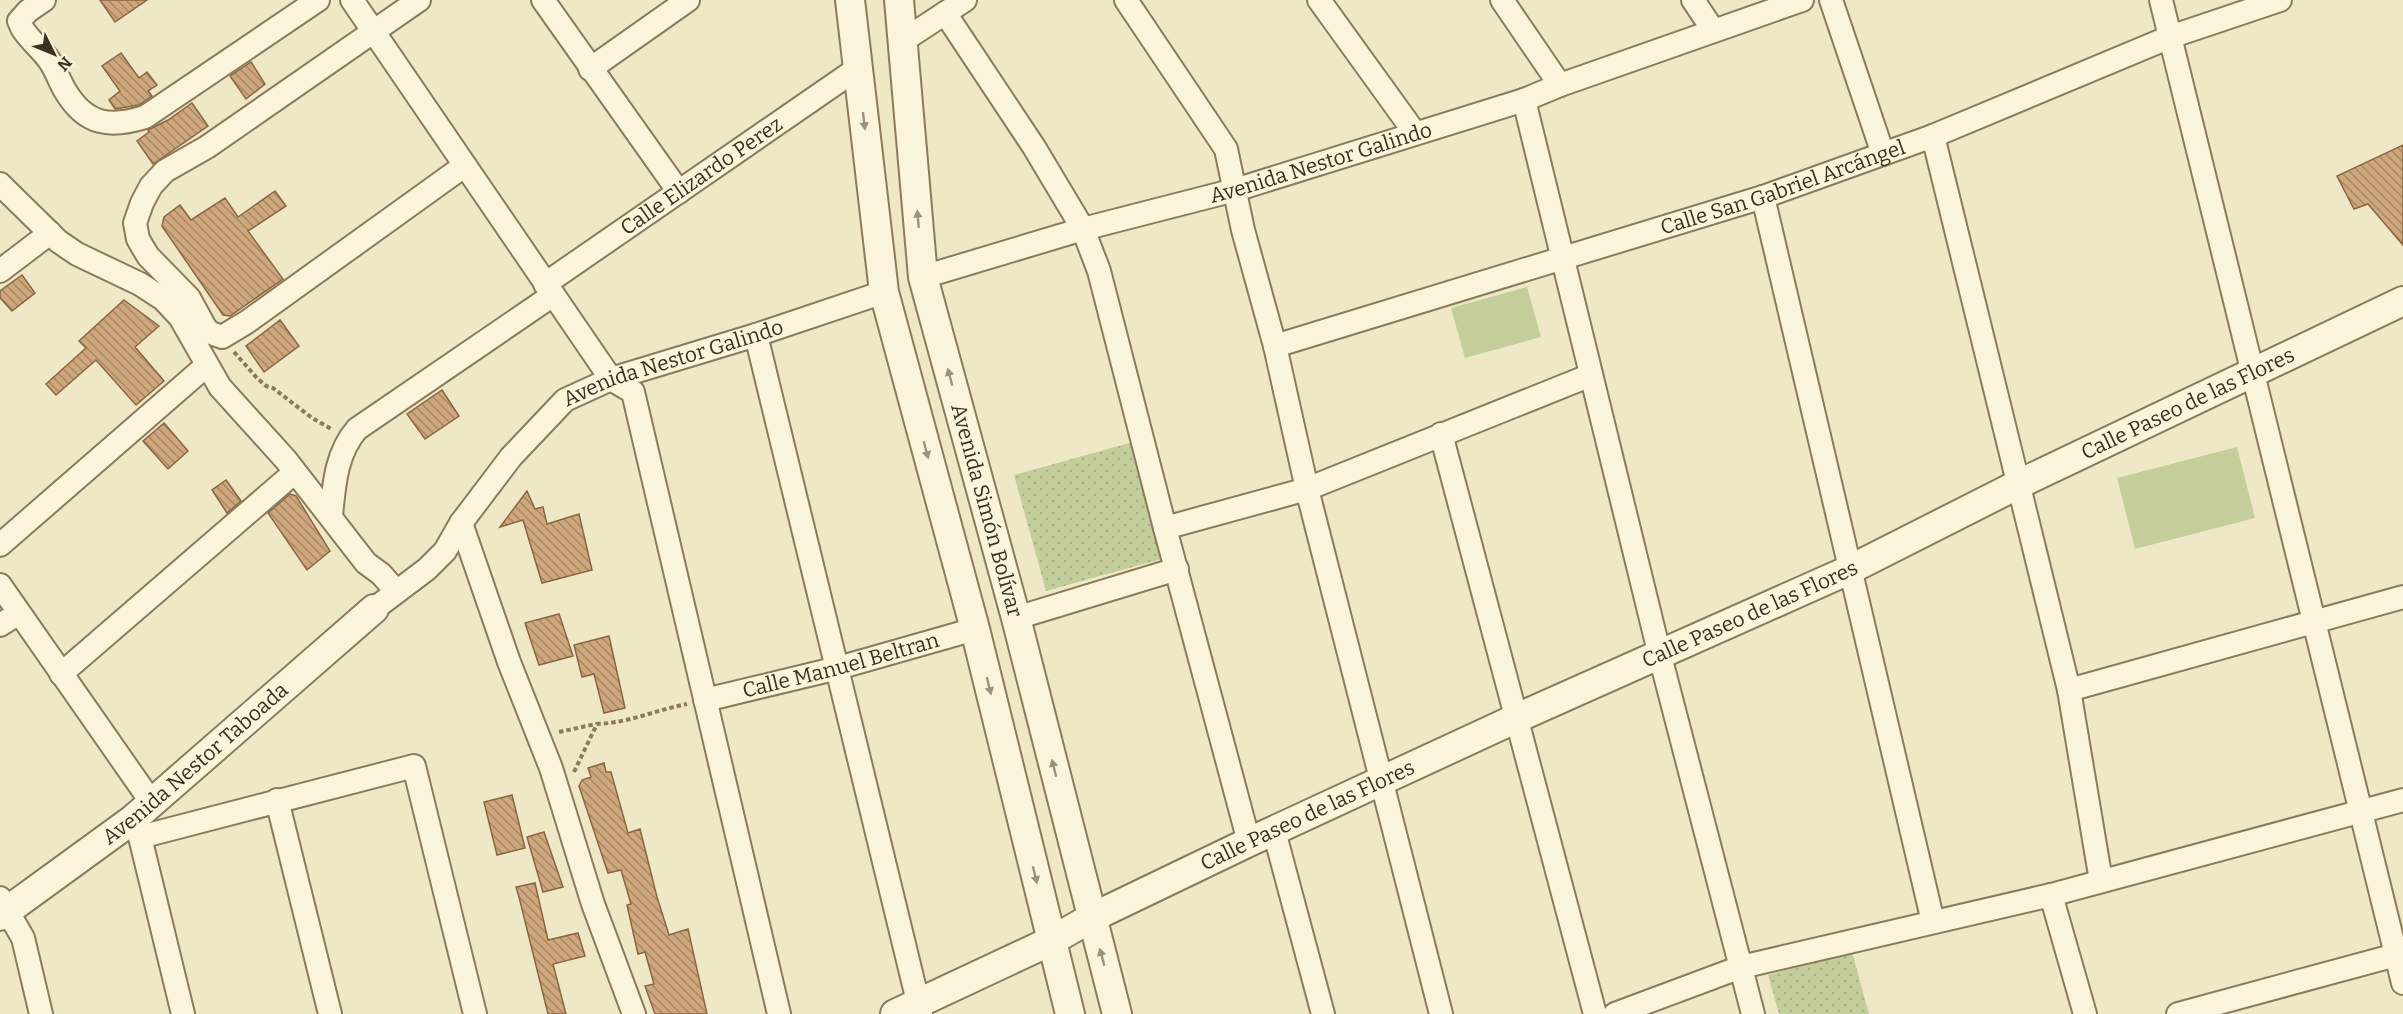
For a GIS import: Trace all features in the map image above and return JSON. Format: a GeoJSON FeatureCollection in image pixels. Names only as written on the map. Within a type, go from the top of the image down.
{"type":"FeatureCollection","features":[{"type":"Feature","properties":{"kind":"street"},"geometry":{"type":"LineString","coordinates":[[44,0],[21,16],[19,21],[22,28],[52,65],[66,93],[80,111],[95,121],[112,124],[128,123],[145,117],[318,0]]}},
{"type":"Feature","properties":{"kind":"street"},"geometry":{"type":"LineString","coordinates":[[352,0],[611,380],[633,392],[779,1014]]}},
{"type":"Feature","properties":{"kind":"street"},"geometry":{"type":"LineString","coordinates":[[419,0],[207,147],[165,171],[151,186],[142,203],[135,223],[138,239],[148,256],[189,298],[206,329],[222,337],[464,166]]}},
{"type":"Feature","properties":{"kind":"street"},"geometry":{"type":"LineString","coordinates":[[543,0],[679,192]]}},
{"type":"Feature","properties":{"kind":"street"},"geometry":{"type":"LineString","coordinates":[[590,69],[688,0]]}},
{"type":"Feature","properties":{"kind":"street","name":"Avenida Simón Bolívar"},"geometry":{"type":"LineString","coordinates":[[850,0],[884,292],[975,629],[1070,1014]]}},
{"type":"Feature","properties":{"kind":"street","name":"Avenida Simón Bolívar"},"geometry":{"type":"LineString","coordinates":[[899,0],[923,277],[1016,618],[1117,1014]]}},
{"type":"Feature","properties":{"kind":"street"},"geometry":{"type":"LineString","coordinates":[[901,42],[965,0]]}},
{"type":"Feature","properties":{"kind":"street"},"geometry":{"type":"LineString","coordinates":[[1126,0],[1226,149],[1243,230],[1275,346],[1307,489],[1441,1014]]}},
{"type":"Feature","properties":{"kind":"street"},"geometry":{"type":"LineString","coordinates":[[1319,0],[1415,134]]}},
{"type":"Feature","properties":{"kind":"street"},"geometry":{"type":"LineString","coordinates":[[1502,0],[1560,85]]}},
{"type":"Feature","properties":{"kind":"street"},"geometry":{"type":"LineString","coordinates":[[1693,0],[1713,30]]}},
{"type":"Feature","properties":{"kind":"street","name":"Avenida Nestor Galindo"},"geometry":{"type":"LineString","coordinates":[[923,277],[1083,229],[1235,190],[1524,100],[1560,85],[1802,0]]}},
{"type":"Feature","properties":{"kind":"street"},"geometry":{"type":"LineString","coordinates":[[1831,0],[1883,154]]}},
{"type":"Feature","properties":{"kind":"street"},"geometry":{"type":"LineString","coordinates":[[2161,0],[2360,812],[2400,954],[2403,983]]}},
{"type":"Feature","properties":{"kind":"street","name":"Calle San Gabriel Arcángel"},"geometry":{"type":"LineString","coordinates":[[1275,346],[1762,197],[1933,136],[2170,37],[2280,0]]}},
{"type":"Feature","properties":{"kind":"street"},"geometry":{"type":"LineString","coordinates":[[945,13],[1034,147],[1083,229],[1100,271],[1177,569],[1262,837],[1323,1014]]}},
{"type":"Feature","properties":{"kind":"street","name":"Calle Elizardo Perez"},"geometry":{"type":"LineString","coordinates":[[348,439],[357,429],[549,290],[679,192],[858,68]]}},
{"type":"Feature","properties":{"kind":"street"},"geometry":{"type":"LineString","coordinates":[[1524,100],[1660,656],[1753,1014]]}},
{"type":"Feature","properties":{"kind":"street"},"geometry":{"type":"LineString","coordinates":[[1933,136],[2069,690],[2101,881]]}},
{"type":"Feature","properties":{"kind":"street"},"geometry":{"type":"LineString","coordinates":[[0,184],[50,233],[77,254],[140,284],[163,299],[180,317],[220,387],[295,472],[366,563],[381,574],[396,591]]}},
{"type":"Feature","properties":{"kind":"street"},"geometry":{"type":"LineString","coordinates":[[1762,197],[1933,922]]}},
{"type":"Feature","properties":{"kind":"street"},"geometry":{"type":"LineString","coordinates":[[0,271],[50,233]]}},
{"type":"Feature","properties":{"kind":"street"},"geometry":{"type":"LineString","coordinates":[[884,292],[923,277]]}},
{"type":"Feature","properties":{"kind":"street","name":"Avenida Nestor Galindo"},"geometry":{"type":"LineString","coordinates":[[374,609],[427,569],[445,551],[461,523],[511,457],[565,400],[611,380],[884,292]]}},
{"type":"Feature","properties":{"kind":"street","name":"Calle Paseo de las Flores"},"geometry":{"type":"LineString","coordinates":[[1051,941],[1091,918],[1517,718],[1849,570],[2019,484],[2403,301]]}},
{"type":"Feature","properties":{"kind":"street"},"geometry":{"type":"LineString","coordinates":[[756,335],[838,668],[911,1010],[1051,941]]}},
{"type":"Feature","properties":{"kind":"street"},"geometry":{"type":"LineString","coordinates":[[0,545],[207,365]]}},
{"type":"Feature","properties":{"kind":"street"},"geometry":{"type":"LineString","coordinates":[[1165,528],[1307,489],[1591,375]]}},
{"type":"Feature","properties":{"kind":"street"},"geometry":{"type":"LineString","coordinates":[[1441,434],[1595,1014]]}},
{"type":"Feature","properties":{"kind":"street"},"geometry":{"type":"LineString","coordinates":[[331,516],[337,471],[348,439]]}},
{"type":"Feature","properties":{"kind":"street"},"geometry":{"type":"LineString","coordinates":[[61,675],[295,472]]}},
{"type":"Feature","properties":{"kind":"street"},"geometry":{"type":"LineString","coordinates":[[461,523],[509,662],[551,768],[593,904],[634,1014]]}},
{"type":"Feature","properties":{"kind":"street"},"geometry":{"type":"LineString","coordinates":[[1016,618],[1177,569]]}},
{"type":"Feature","properties":{"kind":"street"},"geometry":{"type":"LineString","coordinates":[[0,585],[9,619],[61,675],[142,820],[183,1014]]}},
{"type":"Feature","properties":{"kind":"street"},"geometry":{"type":"LineString","coordinates":[[2069,690],[2403,597]]}},
{"type":"Feature","properties":{"kind":"street","name":"Avenida Nestor Taboada"},"geometry":{"type":"LineString","coordinates":[[3,908],[142,820],[374,609]]}},
{"type":"Feature","properties":{"kind":"street","name":"Calle Manuel Beltran"},"geometry":{"type":"LineString","coordinates":[[705,700],[838,668],[975,629]]}},
{"type":"Feature","properties":{"kind":"street"},"geometry":{"type":"LineString","coordinates":[[142,820],[277,800],[414,766],[475,1014]]}},
{"type":"Feature","properties":{"kind":"street"},"geometry":{"type":"LineString","coordinates":[[277,800],[330,1014]]}},
{"type":"Feature","properties":{"kind":"street"},"geometry":{"type":"LineString","coordinates":[[1615,1014],[1741,968],[2051,895],[2403,801]]}},
{"type":"Feature","properties":{"kind":"street"},"geometry":{"type":"LineString","coordinates":[[2051,895],[2085,1014]]}},
{"type":"Feature","properties":{"kind":"street"},"geometry":{"type":"LineString","coordinates":[[3,908],[23,938],[41,1014]]}},
{"type":"Feature","properties":{"kind":"street"},"geometry":{"type":"LineString","coordinates":[[2178,1014],[2400,954]]}},
{"type":"Feature","properties":{"kind":"path"},"geometry":{"type":"LineString","coordinates":[[233,331],[232,350],[257,378],[312,418],[344,434],[348,439]]}},
{"type":"Feature","properties":{"kind":"path"},"geometry":{"type":"LineString","coordinates":[[539,737],[597,724],[623,722],[662,708],[705,700]]}},
{"type":"Feature","properties":{"kind":"path"},"geometry":{"type":"LineString","coordinates":[[559,796],[568,784],[597,724]]}},
{"type":"Feature","properties":{"kind":"green space"},"geometry":{"type":"Polygon","coordinates":[[[1527,287],[1541,337],[1465,358],[1451,308],[1527,287]]]}},
{"type":"Feature","properties":{"kind":"green space"},"geometry":{"type":"Polygon","coordinates":[[[1133,442],[1165,558],[1046,591],[1014,475],[1133,442]]]}},
{"type":"Feature","properties":{"kind":"green space"},"geometry":{"type":"Polygon","coordinates":[[[2237,447],[2255,518],[2135,549],[2117,478],[2237,447]]]}},
{"type":"Feature","properties":{"kind":"green space"},"geometry":{"type":"Polygon","coordinates":[[[1852,952],[1869,1014],[1779,1014],[1768,975],[1852,952]]]}},
{"type":"Feature","properties":{"kind":"building"},"geometry":{"type":"Polygon","coordinates":[[[100,0],[147,0],[115,22],[100,0]]]}},
{"type":"Feature","properties":{"kind":"building"},"geometry":{"type":"Polygon","coordinates":[[[121,53],[139,78],[147,72],[157,85],[148,91],[152,96],[139,105],[115,109],[109,100],[120,91],[102,66],[121,53]]]}},
{"type":"Feature","properties":{"kind":"building"},"geometry":{"type":"Polygon","coordinates":[[[251,62],[265,84],[246,99],[230,76],[251,62]]]}},
{"type":"Feature","properties":{"kind":"building"},"geometry":{"type":"Polygon","coordinates":[[[192,103],[208,126],[153,164],[137,141],[149,132],[148,130],[168,120],[192,103]]]}},
{"type":"Feature","properties":{"kind":"building"},"geometry":{"type":"Polygon","coordinates":[[[2403,145],[2403,245],[2368,204],[2354,209],[2337,176],[2403,145]]]}},
{"type":"Feature","properties":{"kind":"building"},"geometry":{"type":"Polygon","coordinates":[[[275,191],[286,206],[248,231],[283,279],[230,316],[223,315],[162,226],[164,217],[180,205],[191,220],[225,198],[238,217],[275,191]]]}},
{"type":"Feature","properties":{"kind":"building"},"geometry":{"type":"Polygon","coordinates":[[[22,275],[35,293],[12,311],[0,298],[0,291],[22,275]]]}},
{"type":"Feature","properties":{"kind":"building"},"geometry":{"type":"Polygon","coordinates":[[[124,300],[159,326],[135,347],[164,381],[136,405],[96,360],[56,395],[46,384],[86,348],[79,341],[124,300]]]}},
{"type":"Feature","properties":{"kind":"building"},"geometry":{"type":"Polygon","coordinates":[[[280,320],[299,346],[264,372],[246,346],[280,320]]]}},
{"type":"Feature","properties":{"kind":"building"},"geometry":{"type":"Polygon","coordinates":[[[442,390],[459,416],[425,439],[407,414],[442,390]]]}},
{"type":"Feature","properties":{"kind":"building"},"geometry":{"type":"Polygon","coordinates":[[[164,423],[188,451],[168,469],[143,441],[164,423]]]}},
{"type":"Feature","properties":{"kind":"building"},"geometry":{"type":"Polygon","coordinates":[[[226,480],[241,501],[227,513],[212,490],[226,480]]]}},
{"type":"Feature","properties":{"kind":"building"},"geometry":{"type":"Polygon","coordinates":[[[527,491],[535,509],[543,507],[547,524],[579,514],[592,570],[542,583],[523,520],[500,527],[527,491]]]}},
{"type":"Feature","properties":{"kind":"building"},"geometry":{"type":"Polygon","coordinates":[[[290,494],[296,496],[330,551],[307,570],[268,513],[290,494]]]}},
{"type":"Feature","properties":{"kind":"building"},"geometry":{"type":"Polygon","coordinates":[[[559,614],[573,656],[539,665],[525,623],[559,614]]]}},
{"type":"Feature","properties":{"kind":"building"},"geometry":{"type":"Polygon","coordinates":[[[609,636],[625,708],[604,713],[594,674],[582,677],[574,645],[609,636]]]}},
{"type":"Feature","properties":{"kind":"building"},"geometry":{"type":"Polygon","coordinates":[[[604,763],[606,772],[611,772],[628,833],[640,829],[669,935],[688,929],[707,1014],[655,1014],[645,986],[654,984],[645,952],[638,954],[627,905],[631,904],[621,870],[608,873],[579,786],[582,780],[591,777],[588,768],[604,763]]]}},
{"type":"Feature","properties":{"kind":"building"},"geometry":{"type":"Polygon","coordinates":[[[512,795],[525,848],[497,855],[484,802],[512,795]]]}},
{"type":"Feature","properties":{"kind":"building"},"geometry":{"type":"Polygon","coordinates":[[[544,832],[563,887],[543,892],[527,837],[544,832]]]}},
{"type":"Feature","properties":{"kind":"building"},"geometry":{"type":"Polygon","coordinates":[[[535,883],[548,940],[578,933],[585,956],[553,964],[566,1014],[548,1014],[516,887],[535,883]]]}}]}
